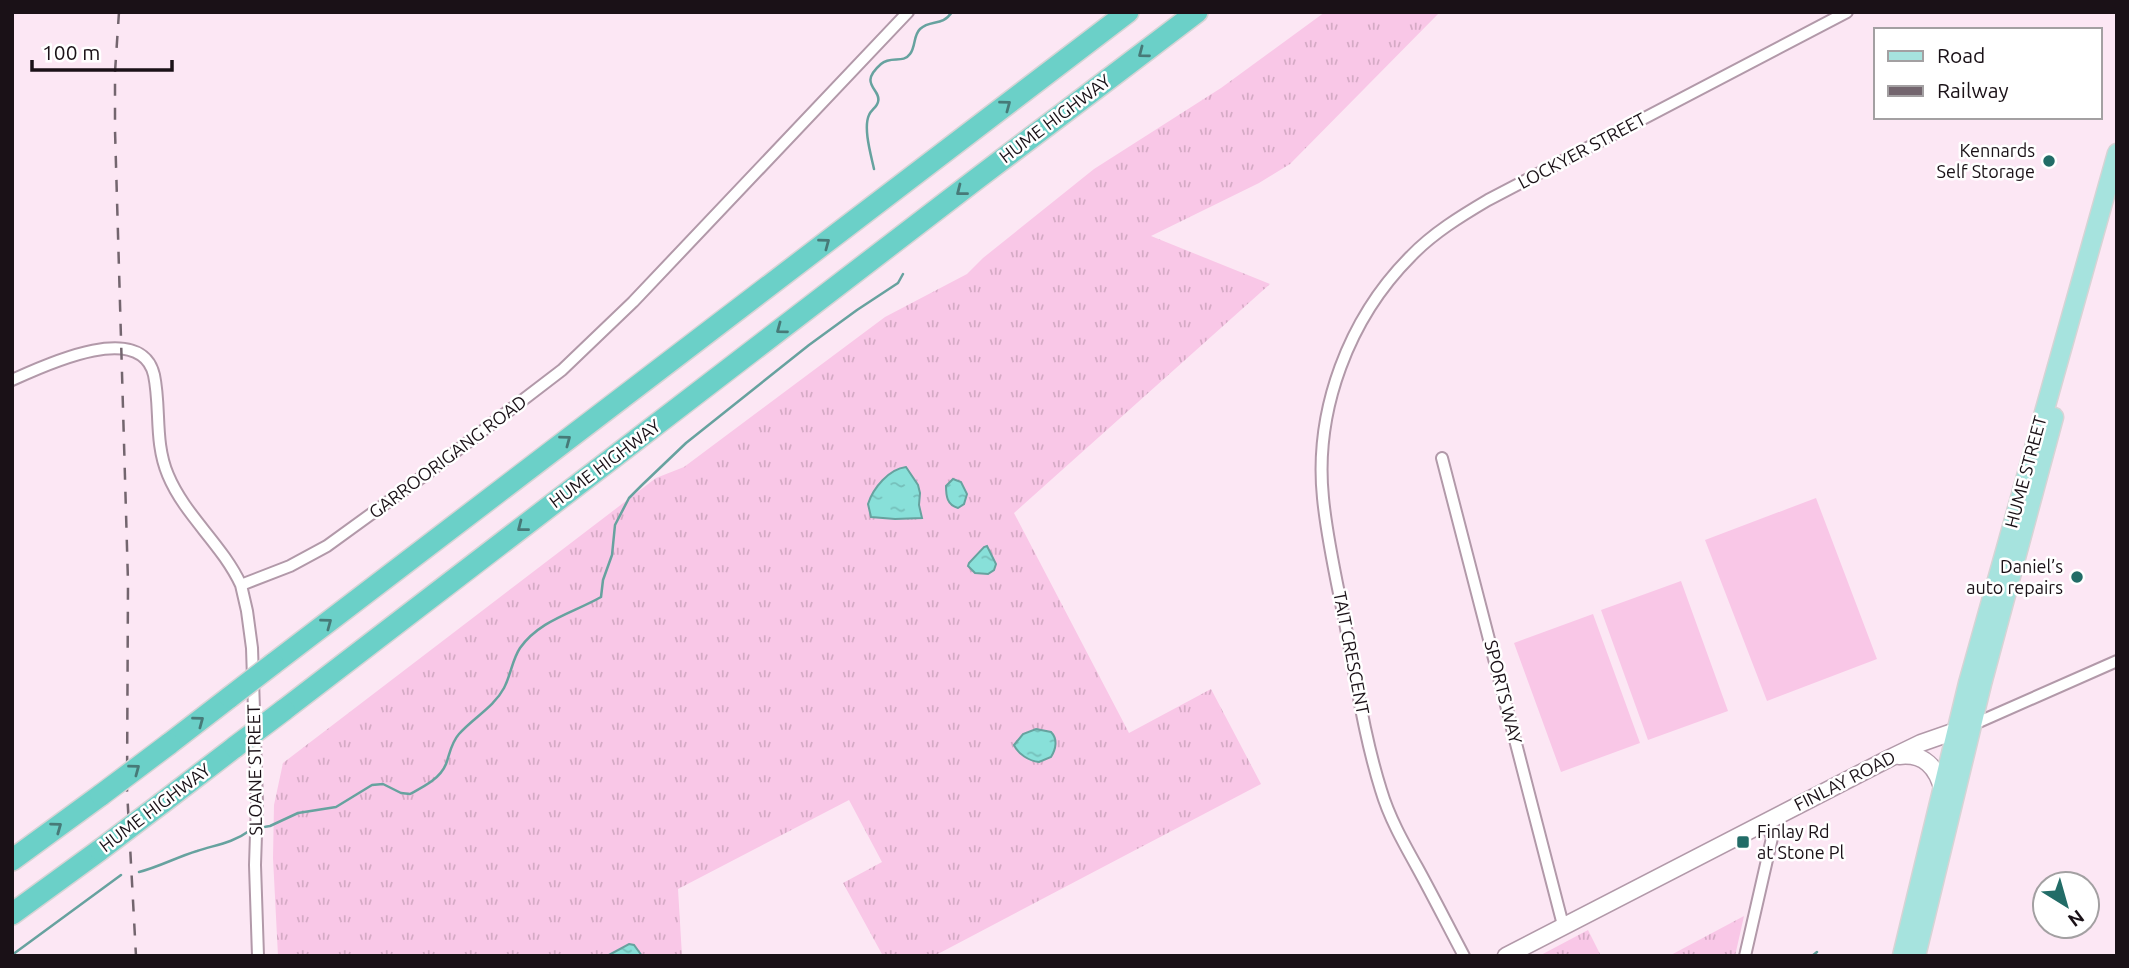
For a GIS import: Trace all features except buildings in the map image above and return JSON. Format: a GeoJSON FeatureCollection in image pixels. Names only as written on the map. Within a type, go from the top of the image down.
{"type":"FeatureCollection","features":[{"type":"Feature","properties":{"kind":"highway"},"geometry":{"type":"LineString","coordinates":[[12,860],[169,744],[1128,12]]}},
{"type":"Feature","properties":{"kind":"highway","name":"HUME HIGHWAY"},"geometry":{"type":"LineString","coordinates":[[12,914],[162,803],[1197,12]]}},
{"type":"Feature","properties":{"kind":"main road","name":"HUME STREET"},"geometry":{"type":"LineString","coordinates":[[1916,956],[1965,728],[2043,412],[2117,153]]}},
{"type":"Feature","properties":{"kind":"main road","name":"HUME STREET"},"geometry":{"type":"LineString","coordinates":[[1902,956],[1943,790],[1965,728],[2117,195]]}},
{"type":"Feature","properties":{"kind":"street","name":"GARROORIGANG ROAD"},"geometry":{"type":"LineString","coordinates":[[241,586],[327,547],[544,385],[612,323],[908,12]]}},
{"type":"Feature","properties":{"kind":"street","name":"LOCKYER STREET"},"geometry":{"type":"LineString","coordinates":[[1354,335],[1373,302],[1411,255],[1459,216],[1847,12]]}},
{"type":"Feature","properties":{"kind":"street","name":"TAIT CRESCENT"},"geometry":{"type":"LineString","coordinates":[[1354,335],[1340,368],[1324,437],[1323,496],[1329,543],[1381,791],[1407,848],[1464,956]]}},
{"type":"Feature","properties":{"kind":"street"},"geometry":{"type":"LineString","coordinates":[[12,380],[44,366],[91,352],[124,349],[145,356],[153,374],[157,430],[164,465],[178,496],[224,555],[241,586]]}},
{"type":"Feature","properties":{"kind":"street","name":"SPORTS WAY"},"geometry":{"type":"LineString","coordinates":[[1442,458],[1563,926]]}},
{"type":"Feature","properties":{"kind":"street","name":"SLOANE STREET"},"geometry":{"type":"LineString","coordinates":[[241,586],[252,648],[258,956]]}},
{"type":"Feature","properties":{"kind":"street","name":"FINLAY ROAD"},"geometry":{"type":"LineString","coordinates":[[1506,956],[1921,743],[1965,728],[2117,661]]}},
{"type":"Feature","properties":{"kind":"street"},"geometry":{"type":"LineString","coordinates":[[1890,758],[1913,755],[1929,762],[1940,778],[1943,790]]}},
{"type":"Feature","properties":{"kind":"street"},"geometry":{"type":"LineString","coordinates":[[1745,956],[1772,838],[1766,821]]}},
{"type":"Feature","properties":{"kind":"green space"},"geometry":{"type":"Polygon","coordinates":[[[1325,12],[1440,12],[1290,164],[1259,183],[1151,236],[1270,284],[1014,513],[1129,733],[1211,689],[1261,784],[934,956],[883,956],[843,883],[882,862],[849,800],[678,889],[682,956],[278,956],[273,858],[274,805],[283,763],[656,478],[684,467],[885,317],[967,274],[983,258],[1094,169],[1221,88],[1325,12]]]}},
{"type":"Feature","properties":{"kind":"green space"},"geometry":{"type":"Polygon","coordinates":[[[1816,498],[1877,659],[1767,701],[1705,540],[1816,498]]]}},
{"type":"Feature","properties":{"kind":"green space"},"geometry":{"type":"Polygon","coordinates":[[[1681,581],[1728,711],[1648,740],[1601,610],[1681,581]]]}},
{"type":"Feature","properties":{"kind":"green space"},"geometry":{"type":"Polygon","coordinates":[[[1593,614],[1640,743],[1561,772],[1514,643],[1593,614]]]}},
{"type":"Feature","properties":{"kind":"green space"},"geometry":{"type":"Polygon","coordinates":[[[1744,916],[1735,956],[1669,956],[1744,916]]]}},
{"type":"Feature","properties":{"kind":"green space"},"geometry":{"type":"Polygon","coordinates":[[[1588,930],[1601,956],[1539,956],[1588,930]]]}},
{"type":"Feature","properties":{"kind":"water"},"geometry":{"type":"Polygon","coordinates":[[[906,467],[918,485],[922,518],[871,517],[868,504],[878,486],[888,475],[906,467]]]}},
{"type":"Feature","properties":{"kind":"water"},"geometry":{"type":"Polygon","coordinates":[[[953,479],[961,482],[967,494],[964,504],[958,508],[951,505],[947,497],[946,486],[953,479]]]}},
{"type":"Feature","properties":{"kind":"water"},"geometry":{"type":"Polygon","coordinates":[[[987,546],[996,564],[994,570],[988,574],[975,573],[968,566],[969,563],[987,546]]]}},
{"type":"Feature","properties":{"kind":"water"},"geometry":{"type":"Polygon","coordinates":[[[1036,729],[1051,732],[1055,741],[1051,757],[1039,762],[1024,756],[1014,745],[1023,734],[1036,729]]]}},
{"type":"Feature","properties":{"kind":"water"},"geometry":{"type":"Polygon","coordinates":[[[629,944],[634,945],[642,956],[607,956],[629,944]]]}},
{"type":"Feature","properties":{"kind":"waterway"},"geometry":{"type":"LineString","coordinates":[[874,169],[868,142],[867,120],[877,104],[878,97],[871,77],[885,61],[907,57],[920,29],[944,20],[952,12]]}},
{"type":"Feature","properties":{"kind":"waterway"},"geometry":{"type":"LineString","coordinates":[[264,827],[298,813],[336,807],[372,785],[383,784],[401,793],[410,794],[435,778],[446,764],[456,737],[500,695],[517,653],[528,638],[547,624],[601,597],[603,580],[612,555],[615,525],[629,498],[686,443],[809,345],[898,283],[903,274]]}},
{"type":"Feature","properties":{"kind":"waterway"},"geometry":{"type":"LineString","coordinates":[[139,872],[230,841],[249,831]]}},
{"type":"Feature","properties":{"kind":"waterway"},"geometry":{"type":"LineString","coordinates":[[12,955],[121,875]]}},
{"type":"Feature","properties":{"kind":"waterway"},"geometry":{"type":"LineString","coordinates":[[1812,956],[1817,952]]}},
{"type":"Feature","properties":{"kind":"railway"},"geometry":{"type":"LineString","coordinates":[[119,12],[115,130],[128,582],[127,790],[136,956]]}},
{"type":"Feature","properties":{"kind":"place","name":"Kennards Self Storage"},"geometry":{"type":"Point","coordinates":[2049,161]}},
{"type":"Feature","properties":{"kind":"place","name":"Daniel’s auto repairs"},"geometry":{"type":"Point","coordinates":[2077,577]}},
{"type":"Feature","properties":{"kind":"place","name":"Finlay Rd at Stone Pl"},"geometry":{"type":"Point","coordinates":[1743,842]}}]}
